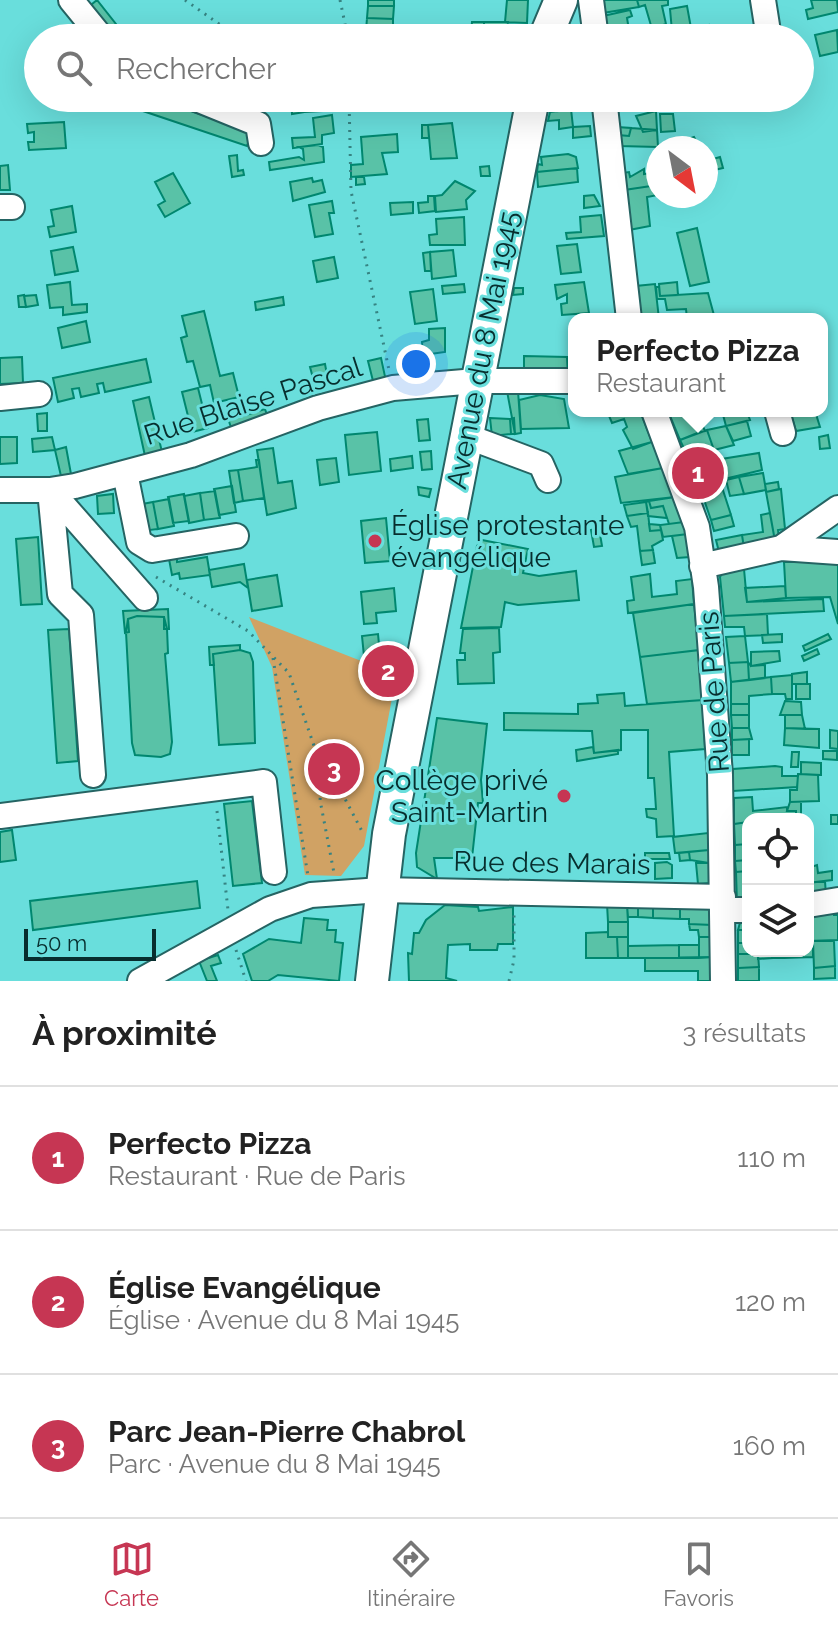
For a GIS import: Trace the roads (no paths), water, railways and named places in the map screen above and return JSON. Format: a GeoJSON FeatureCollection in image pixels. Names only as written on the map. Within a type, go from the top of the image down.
{"type":"FeatureCollection","features":[{"type":"Feature","properties":{"kind":"main road"},"geometry":{"type":"LineString","coordinates":[[547,24],[550,0]]}},
{"type":"Feature","properties":{"kind":"main road"},"geometry":{"type":"LineString","coordinates":[[551,24],[561,0]]}},
{"type":"Feature","properties":{"kind":"main road","name":"Avenue du 8 Mai 1945"},"geometry":{"type":"LineString","coordinates":[[372,981],[386,856],[530,112]]}},
{"type":"Feature","properties":{"kind":"street"},"geometry":{"type":"LineString","coordinates":[[71,0],[91,24]]}},
{"type":"Feature","properties":{"kind":"street"},"geometry":{"type":"LineString","coordinates":[[591,0],[594,24]]}},
{"type":"Feature","properties":{"kind":"street"},"geometry":{"type":"LineString","coordinates":[[763,0],[767,24]]}},
{"type":"Feature","properties":{"kind":"street"},"geometry":{"type":"LineString","coordinates":[[228,112],[258,124],[261,143]]}},
{"type":"Feature","properties":{"kind":"street"},"geometry":{"type":"LineString","coordinates":[[606,112],[628,313]]}},
{"type":"Feature","properties":{"kind":"street","name":"Rue Blaise Pascal"},"geometry":{"type":"LineString","coordinates":[[0,490],[50,490],[75,486],[191,455],[318,408],[393,388],[476,381],[568,381]]}},
{"type":"Feature","properties":{"kind":"street"},"geometry":{"type":"LineString","coordinates":[[0,398],[39,394]]}},
{"type":"Feature","properties":{"kind":"street","name":"Rue de Paris"},"geometry":{"type":"LineString","coordinates":[[656,417],[697,527],[702,566],[720,775],[723,981]]}},
{"type":"Feature","properties":{"kind":"street"},"geometry":{"type":"LineString","coordinates":[[466,436],[541,464],[548,480]]}},
{"type":"Feature","properties":{"kind":"street"},"geometry":{"type":"LineString","coordinates":[[125,473],[139,542],[144,548],[152,550],[236,536]]}},
{"type":"Feature","properties":{"kind":"street"},"geometry":{"type":"LineString","coordinates":[[50,490],[145,598]]}},
{"type":"Feature","properties":{"kind":"street"},"geometry":{"type":"LineString","coordinates":[[50,490],[60,594],[81,615],[93,775]]}},
{"type":"Feature","properties":{"kind":"street"},"geometry":{"type":"LineString","coordinates":[[781,548],[838,508]]}},
{"type":"Feature","properties":{"kind":"street"},"geometry":{"type":"LineString","coordinates":[[702,566],[781,548],[838,552]]}},
{"type":"Feature","properties":{"kind":"street"},"geometry":{"type":"LineString","coordinates":[[0,816],[264,782],[274,872]]}},
{"type":"Feature","properties":{"kind":"street","name":"Rue des Marais"},"geometry":{"type":"LineString","coordinates":[[140,981],[270,909],[311,895],[381,890],[514,893],[723,903],[742,908]]}},
{"type":"Feature","properties":{"kind":"street"},"geometry":{"type":"LineString","coordinates":[[814,904],[838,900]]}},
{"type":"Feature","properties":{"kind":"place","name":"Perfecto Pizza"},"geometry":{"type":"Point","coordinates":[698,473]}},
{"type":"Feature","properties":{"kind":"place","name":"Église protestante évangélique"},"geometry":{"type":"Point","coordinates":[375,541]}},
{"type":"Feature","properties":{"kind":"place","name":"Église Evangélique"},"geometry":{"type":"Point","coordinates":[388,671]}},
{"type":"Feature","properties":{"kind":"place","name":"Parc Jean-Pierre Chabrol"},"geometry":{"type":"Point","coordinates":[334,769]}},
{"type":"Feature","properties":{"kind":"place","name":"Collège privé Saint-Martin"},"geometry":{"type":"Point","coordinates":[564,796]}}]}
